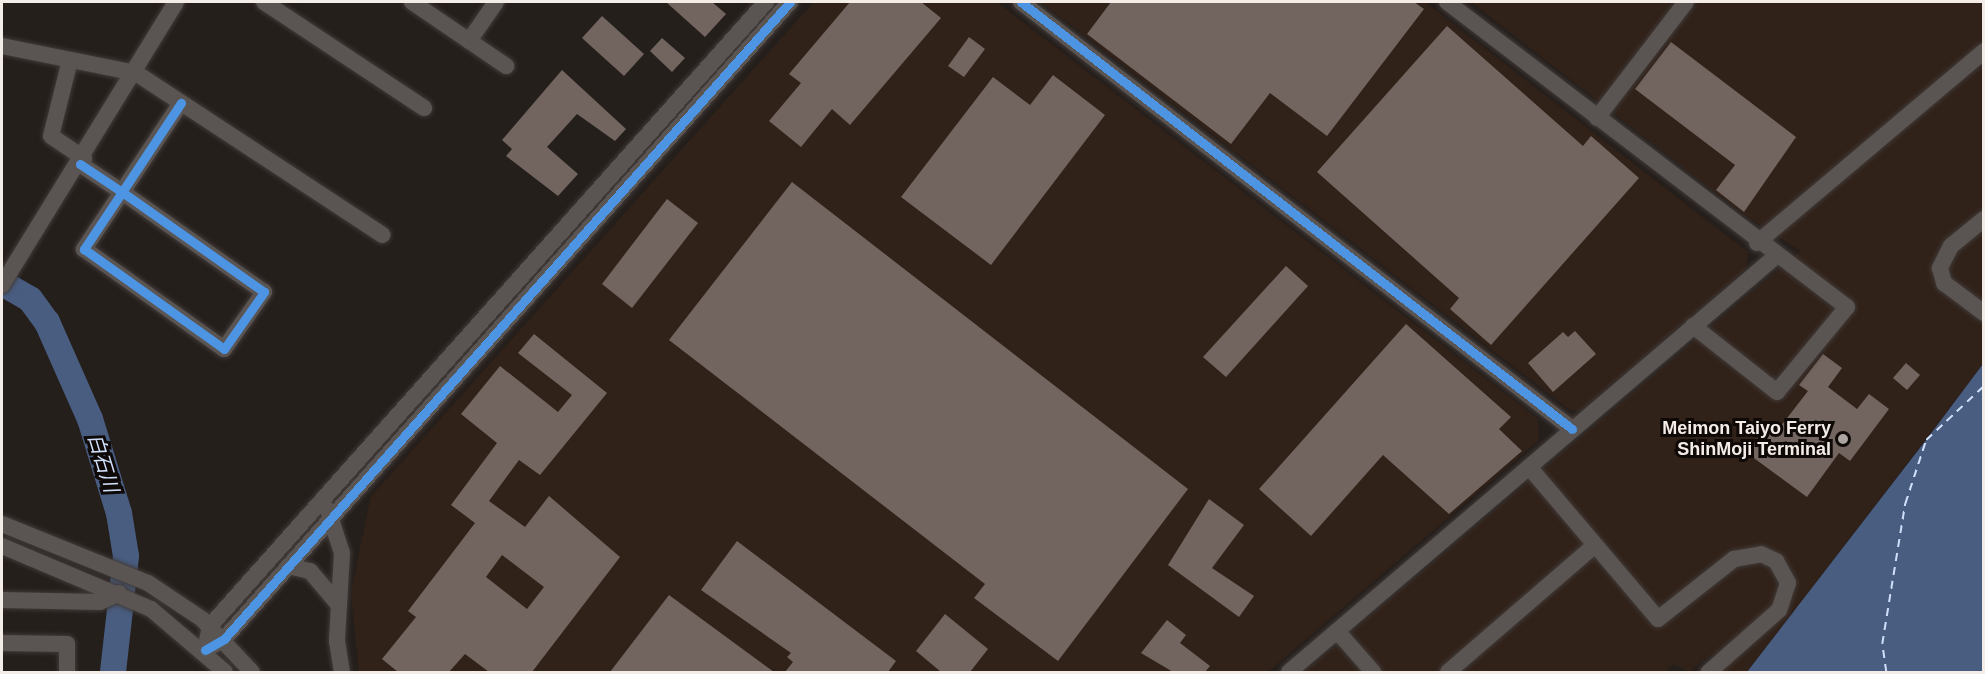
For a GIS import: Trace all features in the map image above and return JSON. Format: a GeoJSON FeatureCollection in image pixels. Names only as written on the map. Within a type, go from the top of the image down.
{"type":"FeatureCollection","features":[{"type":"Feature","properties":{"kind":"street"},"geometry":{"type":"LineString","coordinates":[[2,285],[82,161],[176,2]]}},
{"type":"Feature","properties":{"kind":"street"},"geometry":{"type":"LineString","coordinates":[[264,2],[424,108]]}},
{"type":"Feature","properties":{"kind":"street"},"geometry":{"type":"LineString","coordinates":[[412,2],[506,66]]}},
{"type":"Feature","properties":{"kind":"street"},"geometry":{"type":"LineString","coordinates":[[469,41],[496,2]]}},
{"type":"Feature","properties":{"kind":"street"},"geometry":{"type":"LineString","coordinates":[[205,650],[210,626],[766,2]]}},
{"type":"Feature","properties":{"kind":"street"},"geometry":{"type":"LineString","coordinates":[[205,650],[224,639],[790,2]]}},
{"type":"Feature","properties":{"kind":"street"},"geometry":{"type":"LineString","coordinates":[[1021,2],[1572,429]]}},
{"type":"Feature","properties":{"kind":"street"},"geometry":{"type":"LineString","coordinates":[[1447,2],[1757,243],[1847,307],[1777,392],[1693,326]]}},
{"type":"Feature","properties":{"kind":"street"},"geometry":{"type":"LineString","coordinates":[[1597,118],[1686,2]]}},
{"type":"Feature","properties":{"kind":"street"},"geometry":{"type":"LineString","coordinates":[[2,46],[136,73],[383,235]]}},
{"type":"Feature","properties":{"kind":"street"},"geometry":{"type":"LineString","coordinates":[[1757,243],[1983,51]]}},
{"type":"Feature","properties":{"kind":"street"},"geometry":{"type":"LineString","coordinates":[[70,60],[51,136],[122,192],[264,292],[224,349],[84,249],[122,192],[181,103]]}},
{"type":"Feature","properties":{"kind":"street"},"geometry":{"type":"LineString","coordinates":[[1983,219],[1962,236],[1946,255],[1940,277],[1983,313]]}},
{"type":"Feature","properties":{"kind":"street"},"geometry":{"type":"LineString","coordinates":[[1289,672],[1776,256]]}},
{"type":"Feature","properties":{"kind":"street"},"geometry":{"type":"LineString","coordinates":[[1530,468],[1658,619],[1734,559],[1761,554],[1776,561],[1788,583],[1779,610],[1709,672]]}},
{"type":"Feature","properties":{"kind":"street"},"geometry":{"type":"LineString","coordinates":[[320,502],[334,515],[342,553],[338,604],[342,672]]}},
{"type":"Feature","properties":{"kind":"street"},"geometry":{"type":"LineString","coordinates":[[2,524],[138,578],[210,626],[252,672]]}},
{"type":"Feature","properties":{"kind":"street"},"geometry":{"type":"LineString","coordinates":[[2,546],[119,593],[205,650],[225,672]]}},
{"type":"Feature","properties":{"kind":"street"},"geometry":{"type":"LineString","coordinates":[[1448,672],[1594,546]]}},
{"type":"Feature","properties":{"kind":"street"},"geometry":{"type":"LineString","coordinates":[[288,566],[310,571],[338,604]]}},
{"type":"Feature","properties":{"kind":"street"},"geometry":{"type":"LineString","coordinates":[[2,600],[100,602],[119,593]]}},
{"type":"Feature","properties":{"kind":"street"},"geometry":{"type":"LineString","coordinates":[[1337,631],[1374,672]]}},
{"type":"Feature","properties":{"kind":"street"},"geometry":{"type":"LineString","coordinates":[[2,643],[67,644],[67,672]]}},
{"type":"Feature","properties":{"kind":"shaded area"},"geometry":{"type":"Polygon","coordinates":[[[814,2],[997,2],[1538,419],[1539,440],[1268,672],[359,672],[351,592],[371,496],[814,2]]]}},
{"type":"Feature","properties":{"kind":"shaded area"},"geometry":{"type":"Polygon","coordinates":[[[1041,2],[1425,2],[1748,252],[1746,269],[1581,411],[1570,410],[1041,2]]]}},
{"type":"Feature","properties":{"kind":"shaded area"},"geometry":{"type":"Polygon","coordinates":[[[1471,2],[1983,2],[1983,364],[1747,672],[1726,672],[1712,654],[1689,672],[1674,664],[1665,672],[1304,672],[1800,251],[1738,210],[1471,2]]]}},
{"type":"Feature","properties":{"kind":"water"},"geometry":{"type":"Polygon","coordinates":[[[1983,364],[1983,672],[1747,672],[1926,440],[1983,364]]]}},
{"type":"Feature","properties":{"kind":"building"},"geometry":{"type":"Polygon","coordinates":[[[666,2],[712,2],[726,14],[705,37],[666,2]]]}},
{"type":"Feature","properties":{"kind":"building"},"geometry":{"type":"Polygon","coordinates":[[[850,2],[921,2],[941,18],[850,125],[832,109],[801,147],[769,121],[801,83],[789,74],[850,2]]]}},
{"type":"Feature","properties":{"kind":"building"},"geometry":{"type":"Polygon","coordinates":[[[1111,2],[1414,2],[1424,9],[1327,136],[1270,93],[1231,144],[1087,34],[1111,2]]]}},
{"type":"Feature","properties":{"kind":"building"},"geometry":{"type":"Polygon","coordinates":[[[602,16],[644,54],[624,76],[582,38],[602,16]]]}},
{"type":"Feature","properties":{"kind":"building"},"geometry":{"type":"Polygon","coordinates":[[[1447,26],[1583,146],[1591,136],[1639,178],[1491,345],[1450,309],[1459,298],[1317,172],[1447,26]]]}},
{"type":"Feature","properties":{"kind":"building"},"geometry":{"type":"Polygon","coordinates":[[[969,37],[985,49],[964,77],[948,66],[969,37]]]}},
{"type":"Feature","properties":{"kind":"building"},"geometry":{"type":"Polygon","coordinates":[[[662,38],[685,58],[672,72],[650,51],[662,38]]]}},
{"type":"Feature","properties":{"kind":"building"},"geometry":{"type":"Polygon","coordinates":[[[1671,42],[1796,137],[1744,212],[1716,190],[1735,165],[1635,89],[1671,42]]]}},
{"type":"Feature","properties":{"kind":"building"},"geometry":{"type":"Polygon","coordinates":[[[562,70],[626,129],[615,141],[577,114],[547,147],[578,174],[558,196],[506,156],[512,149],[502,140],[562,70]]]}},
{"type":"Feature","properties":{"kind":"building"},"geometry":{"type":"Polygon","coordinates":[[[1053,75],[1105,115],[991,265],[901,197],[993,77],[1030,105],[1053,75]]]}},
{"type":"Feature","properties":{"kind":"building"},"geometry":{"type":"Polygon","coordinates":[[[792,182],[1188,489],[1058,661],[974,598],[985,584],[669,340],[792,182]]]}},
{"type":"Feature","properties":{"kind":"building"},"geometry":{"type":"Polygon","coordinates":[[[667,199],[698,223],[632,308],[602,284],[667,199]]]}},
{"type":"Feature","properties":{"kind":"building"},"geometry":{"type":"Polygon","coordinates":[[[1286,266],[1308,286],[1226,377],[1203,357],[1286,266]]]}},
{"type":"Feature","properties":{"kind":"building"},"geometry":{"type":"Polygon","coordinates":[[[1406,324],[1511,417],[1499,429],[1522,451],[1449,514],[1383,455],[1311,536],[1259,489],[1406,324]]]}},
{"type":"Feature","properties":{"kind":"building"},"geometry":{"type":"Polygon","coordinates":[[[1575,331],[1596,354],[1553,392],[1528,363],[1563,332],[1568,337],[1575,331]]]}},
{"type":"Feature","properties":{"kind":"building"},"geometry":{"type":"Polygon","coordinates":[[[534,334],[607,393],[540,475],[519,460],[489,501],[525,527],[549,496],[620,557],[532,672],[489,672],[465,654],[449,672],[398,672],[382,659],[416,617],[408,611],[475,523],[451,505],[497,443],[461,414],[500,366],[558,412],[572,395],[518,353],[534,334]],[[502,555],[486,577],[527,609],[544,587],[502,555]]]}},
{"type":"Feature","properties":{"kind":"building"},"geometry":{"type":"Polygon","coordinates":[[[1823,354],[1842,368],[1828,387],[1857,409],[1869,394],[1889,409],[1850,461],[1839,453],[1807,497],[1747,453],[1768,424],[1777,431],[1808,391],[1799,385],[1823,354]]]}},
{"type":"Feature","properties":{"kind":"building"},"geometry":{"type":"Polygon","coordinates":[[[1906,363],[1920,375],[1907,390],[1893,378],[1906,363]]]}},
{"type":"Feature","properties":{"kind":"building"},"geometry":{"type":"Polygon","coordinates":[[[1209,499],[1244,525],[1212,568],[1254,596],[1239,617],[1168,565],[1209,499]]]}},
{"type":"Feature","properties":{"kind":"building"},"geometry":{"type":"Polygon","coordinates":[[[737,541],[896,661],[888,672],[785,672],[793,662],[787,657],[791,653],[701,590],[737,541]]]}},
{"type":"Feature","properties":{"kind":"building"},"geometry":{"type":"Polygon","coordinates":[[[669,595],[774,672],[610,672],[669,595]]]}},
{"type":"Feature","properties":{"kind":"building"},"geometry":{"type":"Polygon","coordinates":[[[945,614],[988,649],[970,672],[941,672],[916,651],[945,614]]]}},
{"type":"Feature","properties":{"kind":"building"},"geometry":{"type":"Polygon","coordinates":[[[1167,620],[1186,635],[1180,643],[1210,666],[1205,672],[1173,672],[1141,653],[1167,620]]]}},
{"type":"Feature","properties":{"kind":"waterway","name":"白石川"},"geometry":{"type":"LineString","coordinates":[[2,283],[30,299],[47,322],[90,419],[119,513],[126,556],[113,672]]}},
{"type":"Feature","properties":{"kind":"ferry route"},"geometry":{"type":"LineString","coordinates":[[1886,672],[1882,644],[1905,504],[1926,440],[1984,386]]}},
{"type":"Feature","properties":{"kind":"cycle path"},"geometry":{"type":"LineString","coordinates":[[205,650],[224,639],[790,2]]}},
{"type":"Feature","properties":{"kind":"cycle path"},"geometry":{"type":"LineString","coordinates":[[1021,2],[1572,429]]}},
{"type":"Feature","properties":{"kind":"cycle path"},"geometry":{"type":"LineString","coordinates":[[80,164],[122,192],[84,249],[224,349],[264,292],[122,192],[181,103]]}},
{"type":"Feature","properties":{"kind":"place","name":"Meimon Taiyo Ferry ShinMoji Terminal"},"geometry":{"type":"Point","coordinates":[1843,439]}}]}
